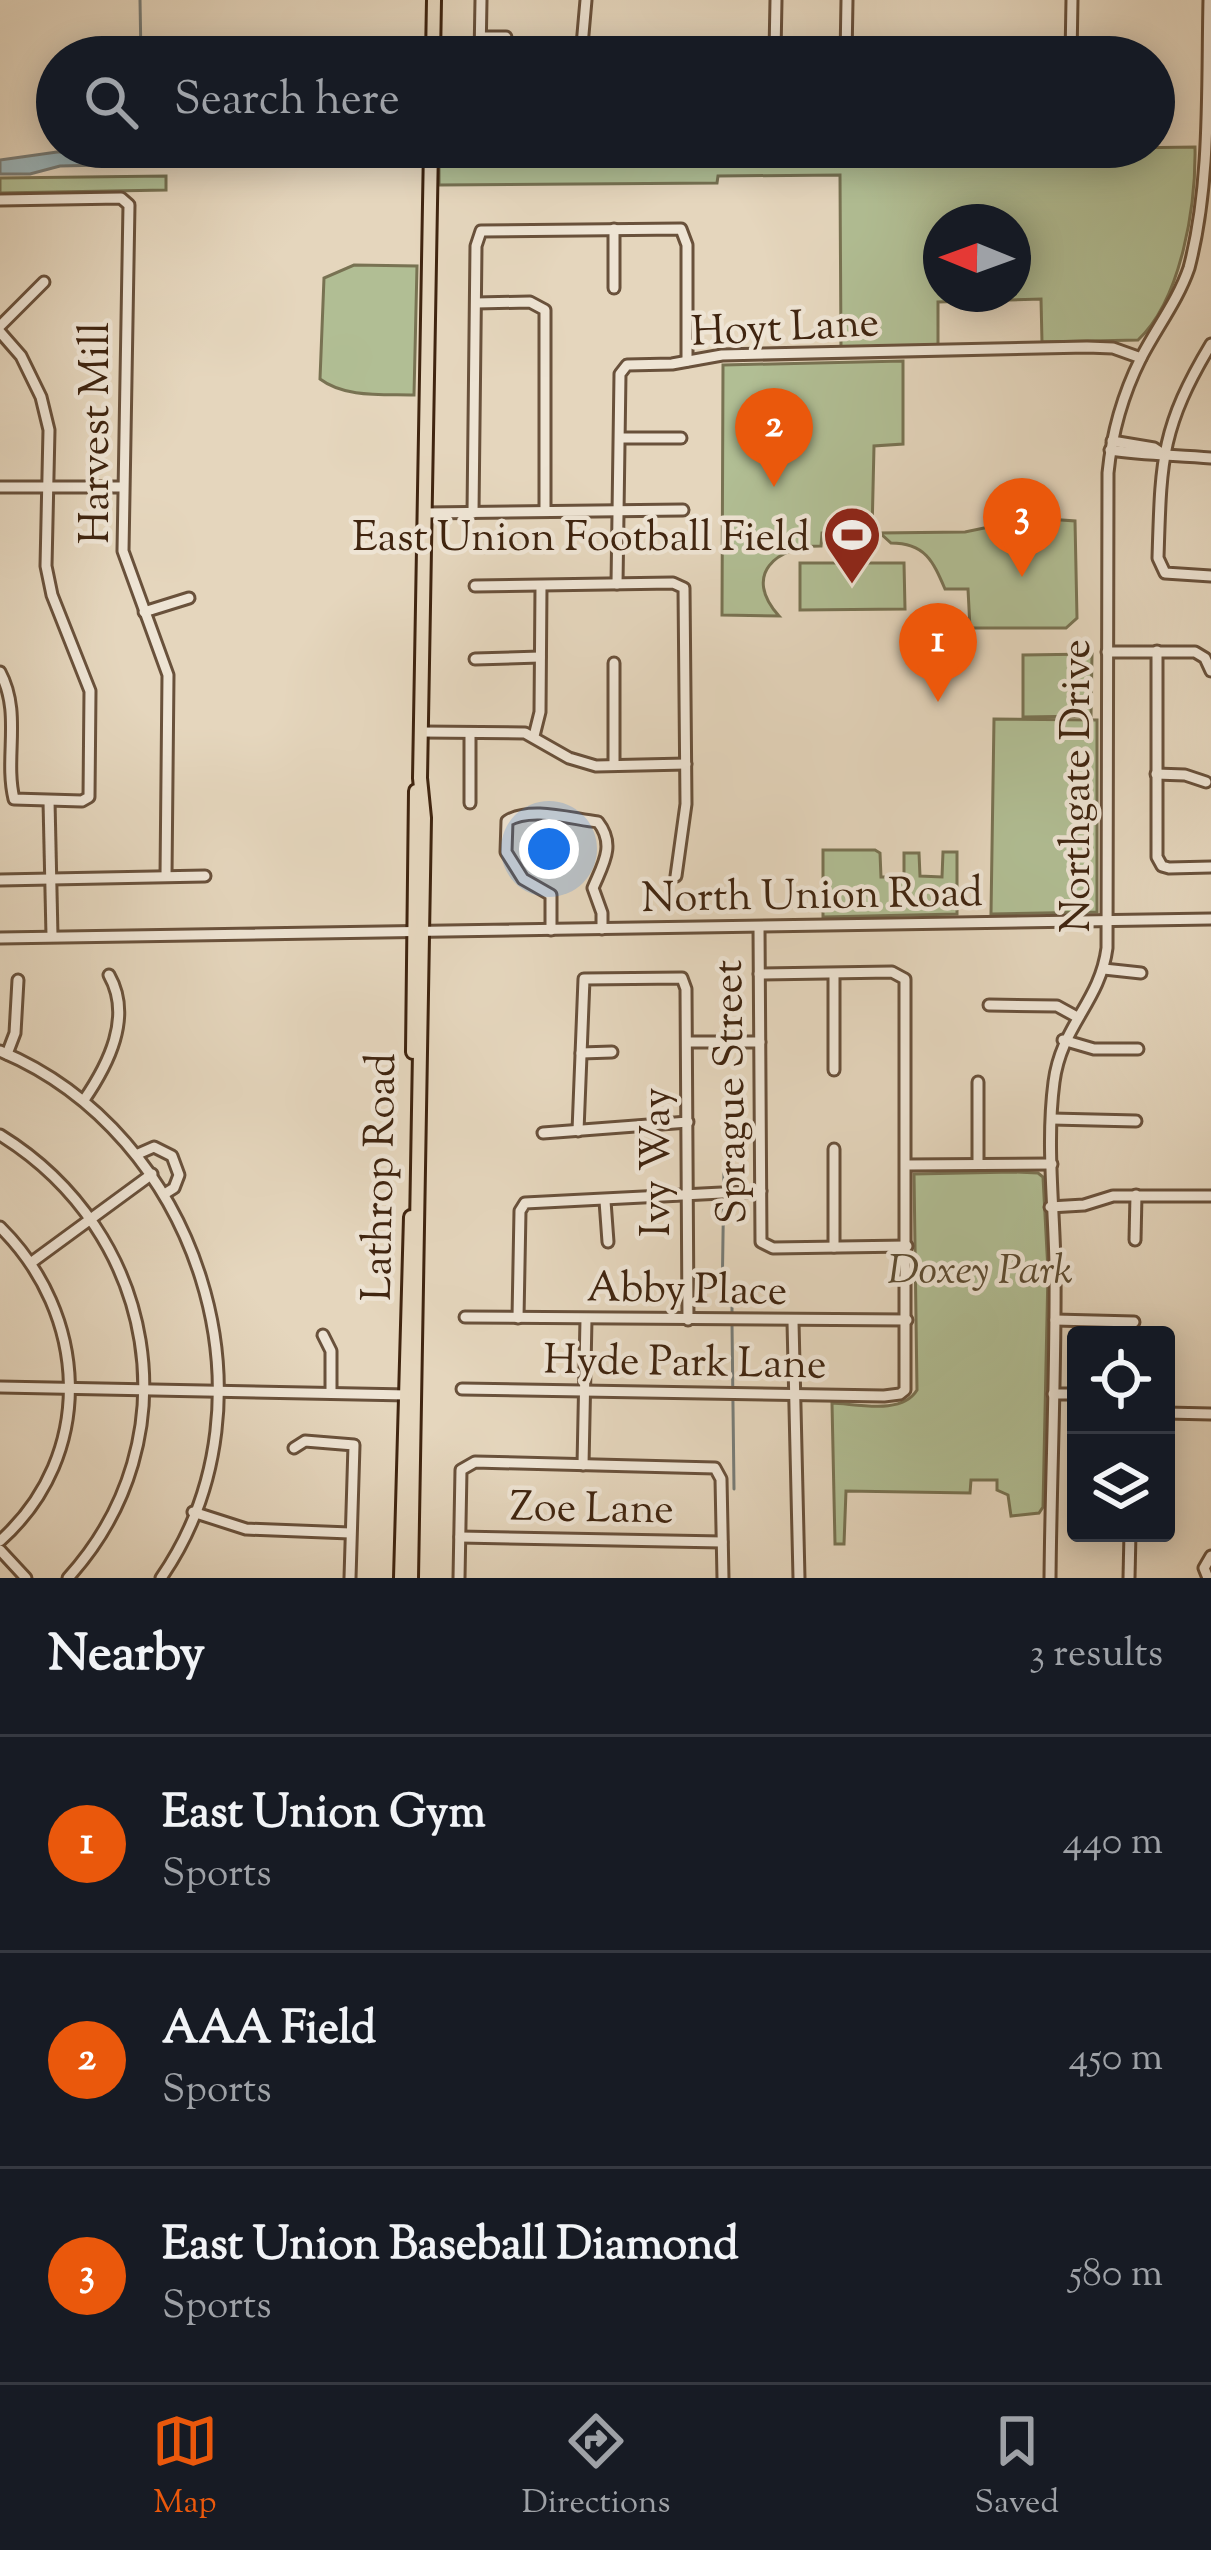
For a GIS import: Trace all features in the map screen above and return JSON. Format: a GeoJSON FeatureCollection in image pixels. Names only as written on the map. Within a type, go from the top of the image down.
{"type":"FeatureCollection","features":[{"type":"Feature","properties":{"kind":"main road"},"geometry":{"type":"LineString","coordinates":[[433,36],[434,0]]}},
{"type":"Feature","properties":{"kind":"main road","name":"Lathrop Road"},"geometry":{"type":"LineString","coordinates":[[400,1578],[410,1395],[424,818],[420,778],[431,168]]}},
{"type":"Feature","properties":{"kind":"main road","name":"Lathrop Road"},"geometry":{"type":"LineString","coordinates":[[410,1395],[411,1578]]}},
{"type":"Feature","properties":{"kind":"street"},"geometry":{"type":"LineString","coordinates":[[481,0],[481,36]]}},
{"type":"Feature","properties":{"kind":"street"},"geometry":{"type":"LineString","coordinates":[[583,36],[586,0]]}},
{"type":"Feature","properties":{"kind":"street"},"geometry":{"type":"LineString","coordinates":[[775,36],[776,0]]}},
{"type":"Feature","properties":{"kind":"street"},"geometry":{"type":"LineString","coordinates":[[846,36],[847,0]]}},
{"type":"Feature","properties":{"kind":"street"},"geometry":{"type":"LineString","coordinates":[[1071,36],[1072,0]]}},
{"type":"Feature","properties":{"kind":"street","name":"Northgate Drive"},"geometry":{"type":"LineString","coordinates":[[1050,1578],[1053,1090],[1064,1040],[1104,969],[1111,446],[1141,358],[1175,299],[1197,241],[1206,176],[1210,8]]}},
{"type":"Feature","properties":{"kind":"street","name":"Harvest Mill"},"geometry":{"type":"LineString","coordinates":[[0,200],[127,200],[123,551],[169,687],[166,876]]}},
{"type":"Feature","properties":{"kind":"street"},"geometry":{"type":"LineString","coordinates":[[473,513],[477,237],[486,230],[677,228],[686,239],[686,361]]}},
{"type":"Feature","properties":{"kind":"street"},"geometry":{"type":"LineString","coordinates":[[614,229],[614,288]]}},
{"type":"Feature","properties":{"kind":"street"},"geometry":{"type":"LineString","coordinates":[[1197,241],[1209,244]]}},
{"type":"Feature","properties":{"kind":"street"},"geometry":{"type":"LineString","coordinates":[[0,672],[13,714],[14,799],[88,797],[90,691],[49,583],[45,555],[49,430],[41,397],[21,356],[0,329],[44,282]]}},
{"type":"Feature","properties":{"kind":"street"},"geometry":{"type":"LineString","coordinates":[[476,303],[536,303],[546,315],[545,511]]}},
{"type":"Feature","properties":{"kind":"street"},"geometry":{"type":"LineString","coordinates":[[1211,344],[1179,399],[1163,454],[1158,557],[1162,571],[1211,576]]}},
{"type":"Feature","properties":{"kind":"street","name":"Hoyt Lane"},"geometry":{"type":"LineString","coordinates":[[620,438],[621,371],[627,365],[722,356],[1087,347],[1124,350],[1141,358]]}},
{"type":"Feature","properties":{"kind":"street"},"geometry":{"type":"LineString","coordinates":[[617,584],[620,438],[681,438]]}},
{"type":"Feature","properties":{"kind":"street"},"geometry":{"type":"LineString","coordinates":[[1111,446],[1153,457],[1211,458]]}},
{"type":"Feature","properties":{"kind":"street"},"geometry":{"type":"LineString","coordinates":[[0,487],[123,487]]}},
{"type":"Feature","properties":{"kind":"street"},"geometry":{"type":"LineString","coordinates":[[426,513],[683,510]]}},
{"type":"Feature","properties":{"kind":"street"},"geometry":{"type":"LineString","coordinates":[[476,586],[679,584],[686,591],[686,804],[676,875]]}},
{"type":"Feature","properties":{"kind":"street"},"geometry":{"type":"LineString","coordinates":[[534,736],[540,712],[541,587]]}},
{"type":"Feature","properties":{"kind":"street"},"geometry":{"type":"LineString","coordinates":[[144,612],[190,598]]}},
{"type":"Feature","properties":{"kind":"street"},"geometry":{"type":"LineString","coordinates":[[1157,651],[1159,863],[1169,868],[1211,867]]}},
{"type":"Feature","properties":{"kind":"street"},"geometry":{"type":"LineString","coordinates":[[1106,652],[1195,652],[1211,671]]}},
{"type":"Feature","properties":{"kind":"street"},"geometry":{"type":"LineString","coordinates":[[475,659],[540,657]]}},
{"type":"Feature","properties":{"kind":"street"},"geometry":{"type":"LineString","coordinates":[[614,663],[614,765]]}},
{"type":"Feature","properties":{"kind":"street"},"geometry":{"type":"LineString","coordinates":[[422,732],[534,736],[556,755],[583,763],[686,764]]}},
{"type":"Feature","properties":{"kind":"street"},"geometry":{"type":"LineString","coordinates":[[470,733],[470,803]]}},
{"type":"Feature","properties":{"kind":"street"},"geometry":{"type":"LineString","coordinates":[[1156,774],[1206,782]]}},
{"type":"Feature","properties":{"kind":"street"},"geometry":{"type":"LineString","coordinates":[[49,801],[52,936]]}},
{"type":"Feature","properties":{"kind":"street"},"geometry":{"type":"LineString","coordinates":[[551,930],[551,895],[523,879],[506,852],[507,820],[514,815],[547,814],[598,822],[609,850],[593,888],[602,929]]}},
{"type":"Feature","properties":{"kind":"street"},"geometry":{"type":"LineString","coordinates":[[0,880],[205,876]]}},
{"type":"Feature","properties":{"kind":"street","name":"North Union Road"},"geometry":{"type":"LineString","coordinates":[[0,938],[1211,920]]}},
{"type":"Feature","properties":{"kind":"street","name":"Sprague Street"},"geometry":{"type":"LineString","coordinates":[[759,927],[761,1242],[773,1248],[834,1247]]}},
{"type":"Feature","properties":{"kind":"street"},"geometry":{"type":"LineString","coordinates":[[1104,969],[1141,973]]}},
{"type":"Feature","properties":{"kind":"street"},"geometry":{"type":"LineString","coordinates":[[759,974],[898,972],[904,979],[907,1320]]}},
{"type":"Feature","properties":{"kind":"street"},"geometry":{"type":"LineString","coordinates":[[834,974],[834,1070]]}},
{"type":"Feature","properties":{"kind":"street"},"geometry":{"type":"LineString","coordinates":[[84,1100],[107,1067],[115,1044],[117,999],[109,975]]}},
{"type":"Feature","properties":{"kind":"street","name":"Ivy Way"},"geometry":{"type":"LineString","coordinates":[[581,1052],[584,979],[682,978],[687,1042],[688,1321]]}},
{"type":"Feature","properties":{"kind":"street"},"geometry":{"type":"LineString","coordinates":[[18,980],[15,1033],[3,1052],[84,1100],[138,1154],[166,1193],[199,1270],[211,1312],[217,1390],[213,1442],[193,1512],[161,1578]]}},
{"type":"Feature","properties":{"kind":"street"},"geometry":{"type":"LineString","coordinates":[[989,1005],[1057,1006],[1078,1017]]}},
{"type":"Feature","properties":{"kind":"street"},"geometry":{"type":"LineString","coordinates":[[1064,1040],[1094,1049],[1138,1049]]}},
{"type":"Feature","properties":{"kind":"street"},"geometry":{"type":"LineString","coordinates":[[687,1042],[760,1042]]}},
{"type":"Feature","properties":{"kind":"street"},"geometry":{"type":"LineString","coordinates":[[578,1130],[581,1052],[612,1052]]}},
{"type":"Feature","properties":{"kind":"street"},"geometry":{"type":"LineString","coordinates":[[978,1082],[978,1163]]}},
{"type":"Feature","properties":{"kind":"street"},"geometry":{"type":"LineString","coordinates":[[1052,1120],[1136,1121]]}},
{"type":"Feature","properties":{"kind":"street"},"geometry":{"type":"LineString","coordinates":[[543,1133],[688,1122]]}},
{"type":"Feature","properties":{"kind":"street"},"geometry":{"type":"LineString","coordinates":[[0,1135],[55,1177],[91,1218],[115,1259],[139,1327],[144,1390],[134,1459],[103,1533],[68,1578]]}},
{"type":"Feature","properties":{"kind":"street"},"geometry":{"type":"LineString","coordinates":[[138,1154],[154,1147],[172,1156],[179,1174],[174,1188],[166,1193]]}},
{"type":"Feature","properties":{"kind":"street"},"geometry":{"type":"LineString","coordinates":[[834,1149],[834,1247],[907,1246]]}},
{"type":"Feature","properties":{"kind":"street"},"geometry":{"type":"LineString","coordinates":[[907,1165],[1052,1164]]}},
{"type":"Feature","properties":{"kind":"street"},"geometry":{"type":"LineString","coordinates":[[32,1262],[152,1174]]}},
{"type":"Feature","properties":{"kind":"street"},"geometry":{"type":"LineString","coordinates":[[518,1318],[520,1227],[522,1206],[528,1202],[761,1191]]}},
{"type":"Feature","properties":{"kind":"street"},"geometry":{"type":"LineString","coordinates":[[1135,1240],[1136,1195]]}},
{"type":"Feature","properties":{"kind":"street"},"geometry":{"type":"LineString","coordinates":[[1050,1207],[1136,1195],[1211,1196]]}},
{"type":"Feature","properties":{"kind":"street"},"geometry":{"type":"LineString","coordinates":[[605,1201],[608,1242]]}},
{"type":"Feature","properties":{"kind":"street"},"geometry":{"type":"LineString","coordinates":[[0,1227],[32,1262],[59,1318],[69,1388],[63,1438],[51,1472],[22,1517],[0,1540]]}},
{"type":"Feature","properties":{"kind":"street","name":"Abby Place"},"geometry":{"type":"LineString","coordinates":[[465,1317],[907,1320]]}},
{"type":"Feature","properties":{"kind":"street"},"geometry":{"type":"LineString","coordinates":[[583,1465],[586,1319]]}},
{"type":"Feature","properties":{"kind":"street","name":"Hyde Park Lane"},"geometry":{"type":"LineString","coordinates":[[462,1389],[896,1395],[904,1390],[907,1320]]}},
{"type":"Feature","properties":{"kind":"street"},"geometry":{"type":"LineString","coordinates":[[1055,1321],[1134,1322]]}},
{"type":"Feature","properties":{"kind":"street"},"geometry":{"type":"LineString","coordinates":[[794,1322],[799,1578]]}},
{"type":"Feature","properties":{"kind":"street"},"geometry":{"type":"LineString","coordinates":[[323,1335],[331,1351],[332,1393]]}},
{"type":"Feature","properties":{"kind":"street"},"geometry":{"type":"LineString","coordinates":[[0,1387],[410,1395]]}},
{"type":"Feature","properties":{"kind":"street"},"geometry":{"type":"LineString","coordinates":[[1053,1394],[1067,1394]]}},
{"type":"Feature","properties":{"kind":"street"},"geometry":{"type":"LineString","coordinates":[[1175,1413],[1211,1414]]}},
{"type":"Feature","properties":{"kind":"street"},"geometry":{"type":"LineString","coordinates":[[294,1448],[305,1441],[352,1442],[350,1578]]}},
{"type":"Feature","properties":{"kind":"street"},"geometry":{"type":"LineString","coordinates":[[459,1578],[464,1466],[475,1462],[718,1469],[723,1578]]}},
{"type":"Feature","properties":{"kind":"street"},"geometry":{"type":"LineString","coordinates":[[193,1512],[246,1529],[350,1533]]}},
{"type":"Feature","properties":{"kind":"street","name":"Zoe Lane"},"geometry":{"type":"LineString","coordinates":[[460,1537],[722,1541]]}},
{"type":"Feature","properties":{"kind":"street"},"geometry":{"type":"LineString","coordinates":[[1129,1578],[1130,1542]]}},
{"type":"Feature","properties":{"kind":"street"},"geometry":{"type":"LineString","coordinates":[[0,1550],[26,1578]]}},
{"type":"Feature","properties":{"kind":"street"},"geometry":{"type":"LineString","coordinates":[[1208,1578],[1204,1568],[1211,1556]]}},
{"type":"Feature","properties":{"kind":"green space"},"geometry":{"type":"Polygon","coordinates":[[[1175,147],[1195,147],[1193,195],[1176,276],[1166,301],[1138,340],[1042,342],[1041,299],[1031,299],[1031,204],[923,204],[923,312],[938,312],[938,346],[841,349],[840,175],[718,176],[717,183],[439,185],[439,168],[1175,168],[1175,147]]]}},
{"type":"Feature","properties":{"kind":"green space"},"geometry":{"type":"Polygon","coordinates":[[[166,176],[166,190],[0,193],[0,178],[166,176]]]}},
{"type":"Feature","properties":{"kind":"green space"},"geometry":{"type":"Polygon","coordinates":[[[354,265],[417,266],[414,395],[353,392],[320,379],[324,278],[354,265]]]}},
{"type":"Feature","properties":{"kind":"green space"},"geometry":{"type":"Polygon","coordinates":[[[903,361],[903,444],[874,446],[872,533],[822,533],[821,546],[778,557],[764,576],[764,588],[779,616],[722,615],[723,365],[903,361]]]}},
{"type":"Feature","properties":{"kind":"green space"},"geometry":{"type":"Polygon","coordinates":[[[1030,503],[1034,518],[1075,521],[1077,618],[1066,628],[970,628],[968,589],[945,589],[920,550],[891,543],[880,533],[965,532],[1015,521],[1009,509],[1030,503]]]}},
{"type":"Feature","properties":{"kind":"green space","name":"East Union Football Field"},"geometry":{"type":"Polygon","coordinates":[[[800,563],[904,563],[905,609],[800,610],[800,563]]]}},
{"type":"Feature","properties":{"kind":"green space"},"geometry":{"type":"Polygon","coordinates":[[[1092,654],[1091,716],[1023,717],[1023,655],[1092,654]]]}},
{"type":"Feature","properties":{"kind":"green space"},"geometry":{"type":"Polygon","coordinates":[[[994,719],[1097,720],[1097,912],[991,914],[994,719]]]}},
{"type":"Feature","properties":{"kind":"green space"},"geometry":{"type":"Polygon","coordinates":[[[823,850],[875,850],[880,853],[881,877],[904,877],[904,853],[919,853],[920,876],[942,877],[943,852],[957,852],[957,914],[823,917],[823,850]]]}},
{"type":"Feature","properties":{"kind":"green space","name":"Doxey Park"},"geometry":{"type":"Polygon","coordinates":[[[1014,1172],[1043,1177],[1048,1271],[1043,1507],[1039,1513],[1011,1516],[1008,1495],[997,1490],[997,1480],[971,1480],[970,1493],[846,1491],[844,1544],[835,1544],[832,1403],[890,1405],[917,1390],[914,1174],[1014,1172]]]}},
{"type":"Feature","properties":{"kind":"water"},"geometry":{"type":"Polygon","coordinates":[[[36,155],[36,168],[52,168],[0,174],[0,160],[36,155]]]}},
{"type":"Feature","properties":{"kind":"waterway"},"geometry":{"type":"LineString","coordinates":[[140,0],[141,36]]}},
{"type":"Feature","properties":{"kind":"waterway"},"geometry":{"type":"LineString","coordinates":[[724,1169],[722,1304],[732,1306],[732,1315]]}},
{"type":"Feature","properties":{"kind":"waterway"},"geometry":{"type":"LineString","coordinates":[[732,1324],[734,1489]]}},
{"type":"Feature","properties":{"kind":"place","name":"AAA Field"},"geometry":{"type":"Point","coordinates":[774,487]}},
{"type":"Feature","properties":{"kind":"place","name":"East Union Baseball Diamond"},"geometry":{"type":"Point","coordinates":[1022,577]}},
{"type":"Feature","properties":{"kind":"place","name":"East Union Football Field"},"geometry":{"type":"Point","coordinates":[852,586]}},
{"type":"Feature","properties":{"kind":"place","name":"East Union Gym"},"geometry":{"type":"Point","coordinates":[938,702]}}]}
